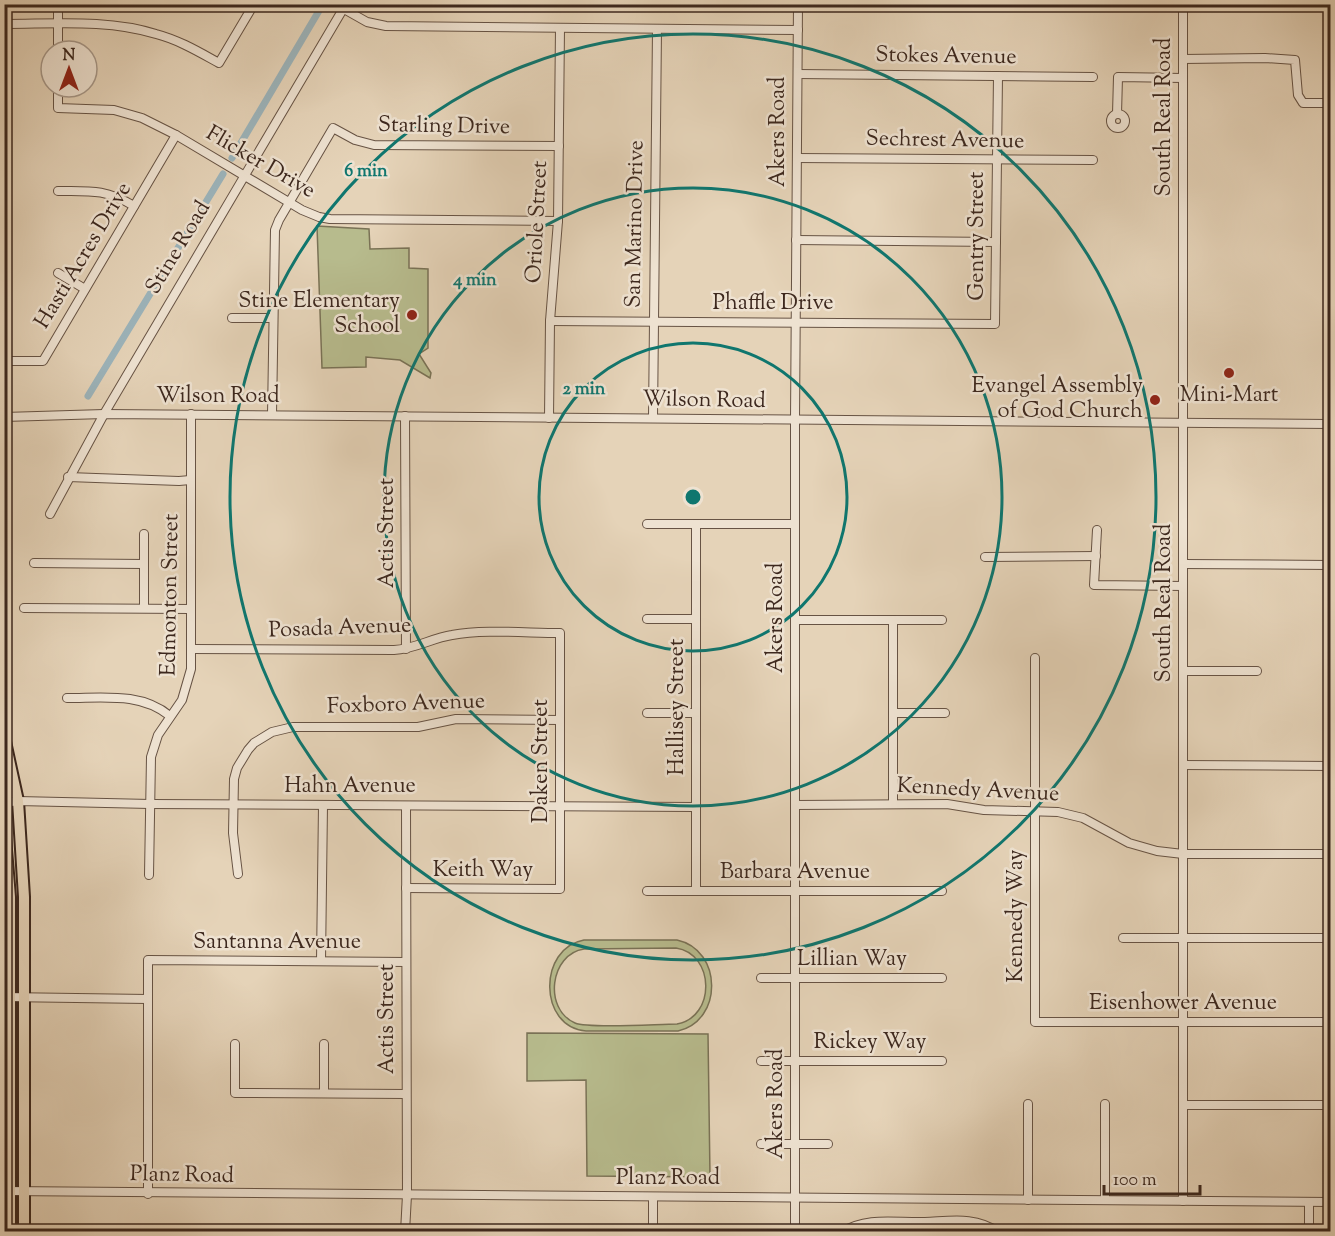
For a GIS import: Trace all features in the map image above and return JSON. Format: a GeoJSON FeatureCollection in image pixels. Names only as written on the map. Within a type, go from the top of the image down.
{"type":"FeatureCollection","features":[{"type":"Feature","properties":{"kind":"main road"},"geometry":{"type":"LineString","coordinates":[[4,737],[18,801],[24,897],[24,1232]]}},
{"type":"Feature","properties":{"kind":"main road"},"geometry":{"type":"LineString","coordinates":[[4,826],[9,890],[7,1191],[10,1232]]}},
{"type":"Feature","properties":{"kind":"street"},"geometry":{"type":"LineString","coordinates":[[58,4],[58,39]]}},
{"type":"Feature","properties":{"kind":"street"},"geometry":{"type":"LineString","coordinates":[[4,24],[104,25],[138,29],[176,40],[219,63],[254,4]]}},
{"type":"Feature","properties":{"kind":"street","name":"Akers Road"},"geometry":{"type":"LineString","coordinates":[[795,1232],[795,322],[798,4]]}},
{"type":"Feature","properties":{"kind":"street","name":"South Real Road"},"geometry":{"type":"LineString","coordinates":[[1183,4],[1183,1201]]}},
{"type":"Feature","properties":{"kind":"street"},"geometry":{"type":"LineString","coordinates":[[345,7],[367,22],[386,26],[798,30]]}},
{"type":"Feature","properties":{"kind":"street","name":"Stine Road"},"geometry":{"type":"LineString","coordinates":[[50,514],[104,414],[345,7]]}},
{"type":"Feature","properties":{"kind":"street","name":"Oriole Street"},"geometry":{"type":"LineString","coordinates":[[549,418],[550,321],[558,221],[560,28]]}},
{"type":"Feature","properties":{"kind":"street","name":"San Marino Drive"},"geometry":{"type":"LineString","coordinates":[[653,418],[657,29]]}},
{"type":"Feature","properties":{"kind":"street"},"geometry":{"type":"LineString","coordinates":[[1183,59],[1295,60],[1298,95],[1303,103],[1330,103]]}},
{"type":"Feature","properties":{"kind":"street","name":"Stokes Avenue"},"geometry":{"type":"LineString","coordinates":[[798,74],[1094,76]]}},
{"type":"Feature","properties":{"kind":"street","name":"Gentry Street"},"geometry":{"type":"LineString","coordinates":[[996,324],[998,76]]}},
{"type":"Feature","properties":{"kind":"street"},"geometry":{"type":"LineString","coordinates":[[1118,114],[1118,77],[1183,78]]}},
{"type":"Feature","properties":{"kind":"street","name":"Flicker Drive"},"geometry":{"type":"LineString","coordinates":[[58,99],[58,108],[99,108],[128,113],[156,124],[308,213],[330,219],[558,221]]}},
{"type":"Feature","properties":{"kind":"street","name":"Starling Drive"},"geometry":{"type":"LineString","coordinates":[[289,202],[333,128],[355,140],[374,145],[559,147]]}},
{"type":"Feature","properties":{"kind":"street","name":"Hasti Acres Drive"},"geometry":{"type":"LineString","coordinates":[[4,361],[43,361],[176,135]]}},
{"type":"Feature","properties":{"kind":"street","name":"Sechrest Avenue"},"geometry":{"type":"LineString","coordinates":[[797,158],[1093,160]]}},
{"type":"Feature","properties":{"kind":"street"},"geometry":{"type":"LineString","coordinates":[[58,191],[108,193],[134,206]]}},
{"type":"Feature","properties":{"kind":"street"},"geometry":{"type":"LineString","coordinates":[[272,415],[273,240],[279,220],[289,202]]}},
{"type":"Feature","properties":{"kind":"street"},"geometry":{"type":"LineString","coordinates":[[796,240],[996,242]]}},
{"type":"Feature","properties":{"kind":"street"},"geometry":{"type":"LineString","coordinates":[[58,273],[85,289]]}},
{"type":"Feature","properties":{"kind":"street"},"geometry":{"type":"LineString","coordinates":[[232,318],[273,318]]}},
{"type":"Feature","properties":{"kind":"street","name":"Phaffle Drive"},"geometry":{"type":"LineString","coordinates":[[550,321],[996,324]]}},
{"type":"Feature","properties":{"kind":"street","name":"Wilson Road"},"geometry":{"type":"LineString","coordinates":[[4,417],[191,414],[1330,424]]}},
{"type":"Feature","properties":{"kind":"street","name":"Edmonton Street"},"geometry":{"type":"LineString","coordinates":[[149,874],[151,757],[158,735],[186,690],[191,669],[191,414]]}},
{"type":"Feature","properties":{"kind":"street","name":"Actis Street"},"geometry":{"type":"LineString","coordinates":[[405,416],[406,649]]}},
{"type":"Feature","properties":{"kind":"street"},"geometry":{"type":"LineString","coordinates":[[68,477],[190,480]]}},
{"type":"Feature","properties":{"kind":"street"},"geometry":{"type":"LineString","coordinates":[[647,524],[795,524]]}},
{"type":"Feature","properties":{"kind":"street","name":"Hallisey Street"},"geometry":{"type":"LineString","coordinates":[[696,524],[696,891]]}},
{"type":"Feature","properties":{"kind":"street"},"geometry":{"type":"LineString","coordinates":[[1097,530],[1094,585],[1183,586]]}},
{"type":"Feature","properties":{"kind":"street"},"geometry":{"type":"LineString","coordinates":[[144,534],[144,608]]}},
{"type":"Feature","properties":{"kind":"street"},"geometry":{"type":"LineString","coordinates":[[986,557],[1096,556]]}},
{"type":"Feature","properties":{"kind":"street"},"geometry":{"type":"LineString","coordinates":[[34,563],[144,564]]}},
{"type":"Feature","properties":{"kind":"street"},"geometry":{"type":"LineString","coordinates":[[1183,564],[1330,566]]}},
{"type":"Feature","properties":{"kind":"street"},"geometry":{"type":"LineString","coordinates":[[24,608],[191,609]]}},
{"type":"Feature","properties":{"kind":"street"},"geometry":{"type":"LineString","coordinates":[[647,619],[696,619]]}},
{"type":"Feature","properties":{"kind":"street"},"geometry":{"type":"LineString","coordinates":[[795,620],[942,620]]}},
{"type":"Feature","properties":{"kind":"street"},"geometry":{"type":"LineString","coordinates":[[893,620],[893,804]]}},
{"type":"Feature","properties":{"kind":"street","name":"Posada Avenue"},"geometry":{"type":"LineString","coordinates":[[191,649],[406,649],[441,637],[462,633],[560,633]]}},
{"type":"Feature","properties":{"kind":"street","name":"Daken Street"},"geometry":{"type":"LineString","coordinates":[[560,633],[560,889]]}},
{"type":"Feature","properties":{"kind":"street","name":"Kennedy Way"},"geometry":{"type":"LineString","coordinates":[[1035,658],[1035,1022]]}},
{"type":"Feature","properties":{"kind":"street"},"geometry":{"type":"LineString","coordinates":[[1183,671],[1257,671]]}},
{"type":"Feature","properties":{"kind":"street"},"geometry":{"type":"LineString","coordinates":[[67,698],[135,699],[153,704],[170,716]]}},
{"type":"Feature","properties":{"kind":"street"},"geometry":{"type":"LineString","coordinates":[[647,713],[696,713]]}},
{"type":"Feature","properties":{"kind":"street"},"geometry":{"type":"LineString","coordinates":[[893,713],[945,713]]}},
{"type":"Feature","properties":{"kind":"street","name":"Foxboro Avenue"},"geometry":{"type":"LineString","coordinates":[[238,874],[233,833],[234,779],[241,759],[263,736],[293,727],[406,728],[456,719],[560,720]]}},
{"type":"Feature","properties":{"kind":"street"},"geometry":{"type":"LineString","coordinates":[[1183,765],[1330,766]]}},
{"type":"Feature","properties":{"kind":"street","name":"Hahn Avenue"},"geometry":{"type":"LineString","coordinates":[[4,803],[18,801],[150,804],[696,807]]}},
{"type":"Feature","properties":{"kind":"street","name":"Kennedy Avenue"},"geometry":{"type":"LineString","coordinates":[[795,804],[947,804],[984,810],[1070,814],[1095,823],[1116,837],[1143,848],[1183,854],[1330,854]]}},
{"type":"Feature","properties":{"kind":"street"},"geometry":{"type":"LineString","coordinates":[[321,961],[322,805]]}},
{"type":"Feature","properties":{"kind":"street","name":"Actis Street"},"geometry":{"type":"LineString","coordinates":[[405,1232],[406,806]]}},
{"type":"Feature","properties":{"kind":"street","name":"Keith Way"},"geometry":{"type":"LineString","coordinates":[[406,888],[560,889]]}},
{"type":"Feature","properties":{"kind":"street","name":"Barbara Avenue"},"geometry":{"type":"LineString","coordinates":[[648,891],[942,891]]}},
{"type":"Feature","properties":{"kind":"street"},"geometry":{"type":"LineString","coordinates":[[1123,938],[1330,938]]}},
{"type":"Feature","properties":{"kind":"street","name":"Santanna Avenue"},"geometry":{"type":"LineString","coordinates":[[148,999],[148,960],[406,962]]}},
{"type":"Feature","properties":{"kind":"street","name":"Lillian Way"},"geometry":{"type":"LineString","coordinates":[[761,978],[942,978]]}},
{"type":"Feature","properties":{"kind":"street"},"geometry":{"type":"LineString","coordinates":[[7,996],[148,999],[148,1194]]}},
{"type":"Feature","properties":{"kind":"street","name":"Eisenhower Avenue"},"geometry":{"type":"LineString","coordinates":[[1035,1022],[1330,1022]]}},
{"type":"Feature","properties":{"kind":"street"},"geometry":{"type":"LineString","coordinates":[[236,1044],[235,1093],[406,1094]]}},
{"type":"Feature","properties":{"kind":"street"},"geometry":{"type":"LineString","coordinates":[[324,1044],[324,1093]]}},
{"type":"Feature","properties":{"kind":"street","name":"Rickey Way"},"geometry":{"type":"LineString","coordinates":[[761,1061],[942,1061]]}},
{"type":"Feature","properties":{"kind":"street"},"geometry":{"type":"LineString","coordinates":[[1028,1104],[1028,1200]]}},
{"type":"Feature","properties":{"kind":"street"},"geometry":{"type":"LineString","coordinates":[[1105,1104],[1105,1200]]}},
{"type":"Feature","properties":{"kind":"street"},"geometry":{"type":"LineString","coordinates":[[1183,1106],[1330,1106]]}},
{"type":"Feature","properties":{"kind":"street"},"geometry":{"type":"LineString","coordinates":[[761,1144],[828,1144]]}},
{"type":"Feature","properties":{"kind":"street","name":"Planz Road"},"geometry":{"type":"LineString","coordinates":[[7,1191],[148,1194],[1330,1202]]}},
{"type":"Feature","properties":{"kind":"street"},"geometry":{"type":"LineString","coordinates":[[653,1197],[653,1232]]}},
{"type":"Feature","properties":{"kind":"street"},"geometry":{"type":"LineString","coordinates":[[1309,1202],[1309,1232]]}},
{"type":"Feature","properties":{"kind":"street"},"geometry":{"type":"LineString","coordinates":[[842,1232],[852,1226],[872,1221],[968,1220],[988,1226],[998,1232]]}},
{"type":"Feature","properties":{"kind":"green space"},"geometry":{"type":"Polygon","coordinates":[[[317,226],[369,229],[370,249],[409,248],[409,268],[428,269],[428,348],[419,354],[431,373],[430,378],[400,360],[366,357],[366,367],[322,368],[317,226]]]}},
{"type":"Feature","properties":{"kind":"green space"},"geometry":{"type":"Polygon","coordinates":[[[584,940],[677,940],[692,946],[703,957],[712,985],[710,1000],[703,1014],[693,1025],[678,1031],[586,1031],[570,1026],[559,1016],[552,1003],[550,987],[552,971],[558,957],[569,946],[584,940]],[[676,948],[584,949],[573,953],[558,971],[555,995],[558,1006],[565,1016],[583,1025],[677,1024],[690,1019],[699,1010],[706,986],[704,973],[698,961],[689,953],[676,948]]]}},
{"type":"Feature","properties":{"kind":"green space"},"geometry":{"type":"Polygon","coordinates":[[[527,1033],[708,1034],[710,1177],[587,1176],[586,1080],[527,1081],[527,1033]]]}},
{"type":"Feature","properties":{"kind":"waterway"},"geometry":{"type":"LineString","coordinates":[[232,158],[323,4]]}},
{"type":"Feature","properties":{"kind":"waterway"},"geometry":{"type":"LineString","coordinates":[[88,396],[223,174]]}},
{"type":"Feature","properties":{"kind":"place","name":"Stine Elementary School"},"geometry":{"type":"Point","coordinates":[412,315]}},
{"type":"Feature","properties":{"kind":"place","name":"Mini-Mart"},"geometry":{"type":"Point","coordinates":[1229,373]}},
{"type":"Feature","properties":{"kind":"place","name":"Evangel Assembly of God Church"},"geometry":{"type":"Point","coordinates":[1155,400]}}]}
